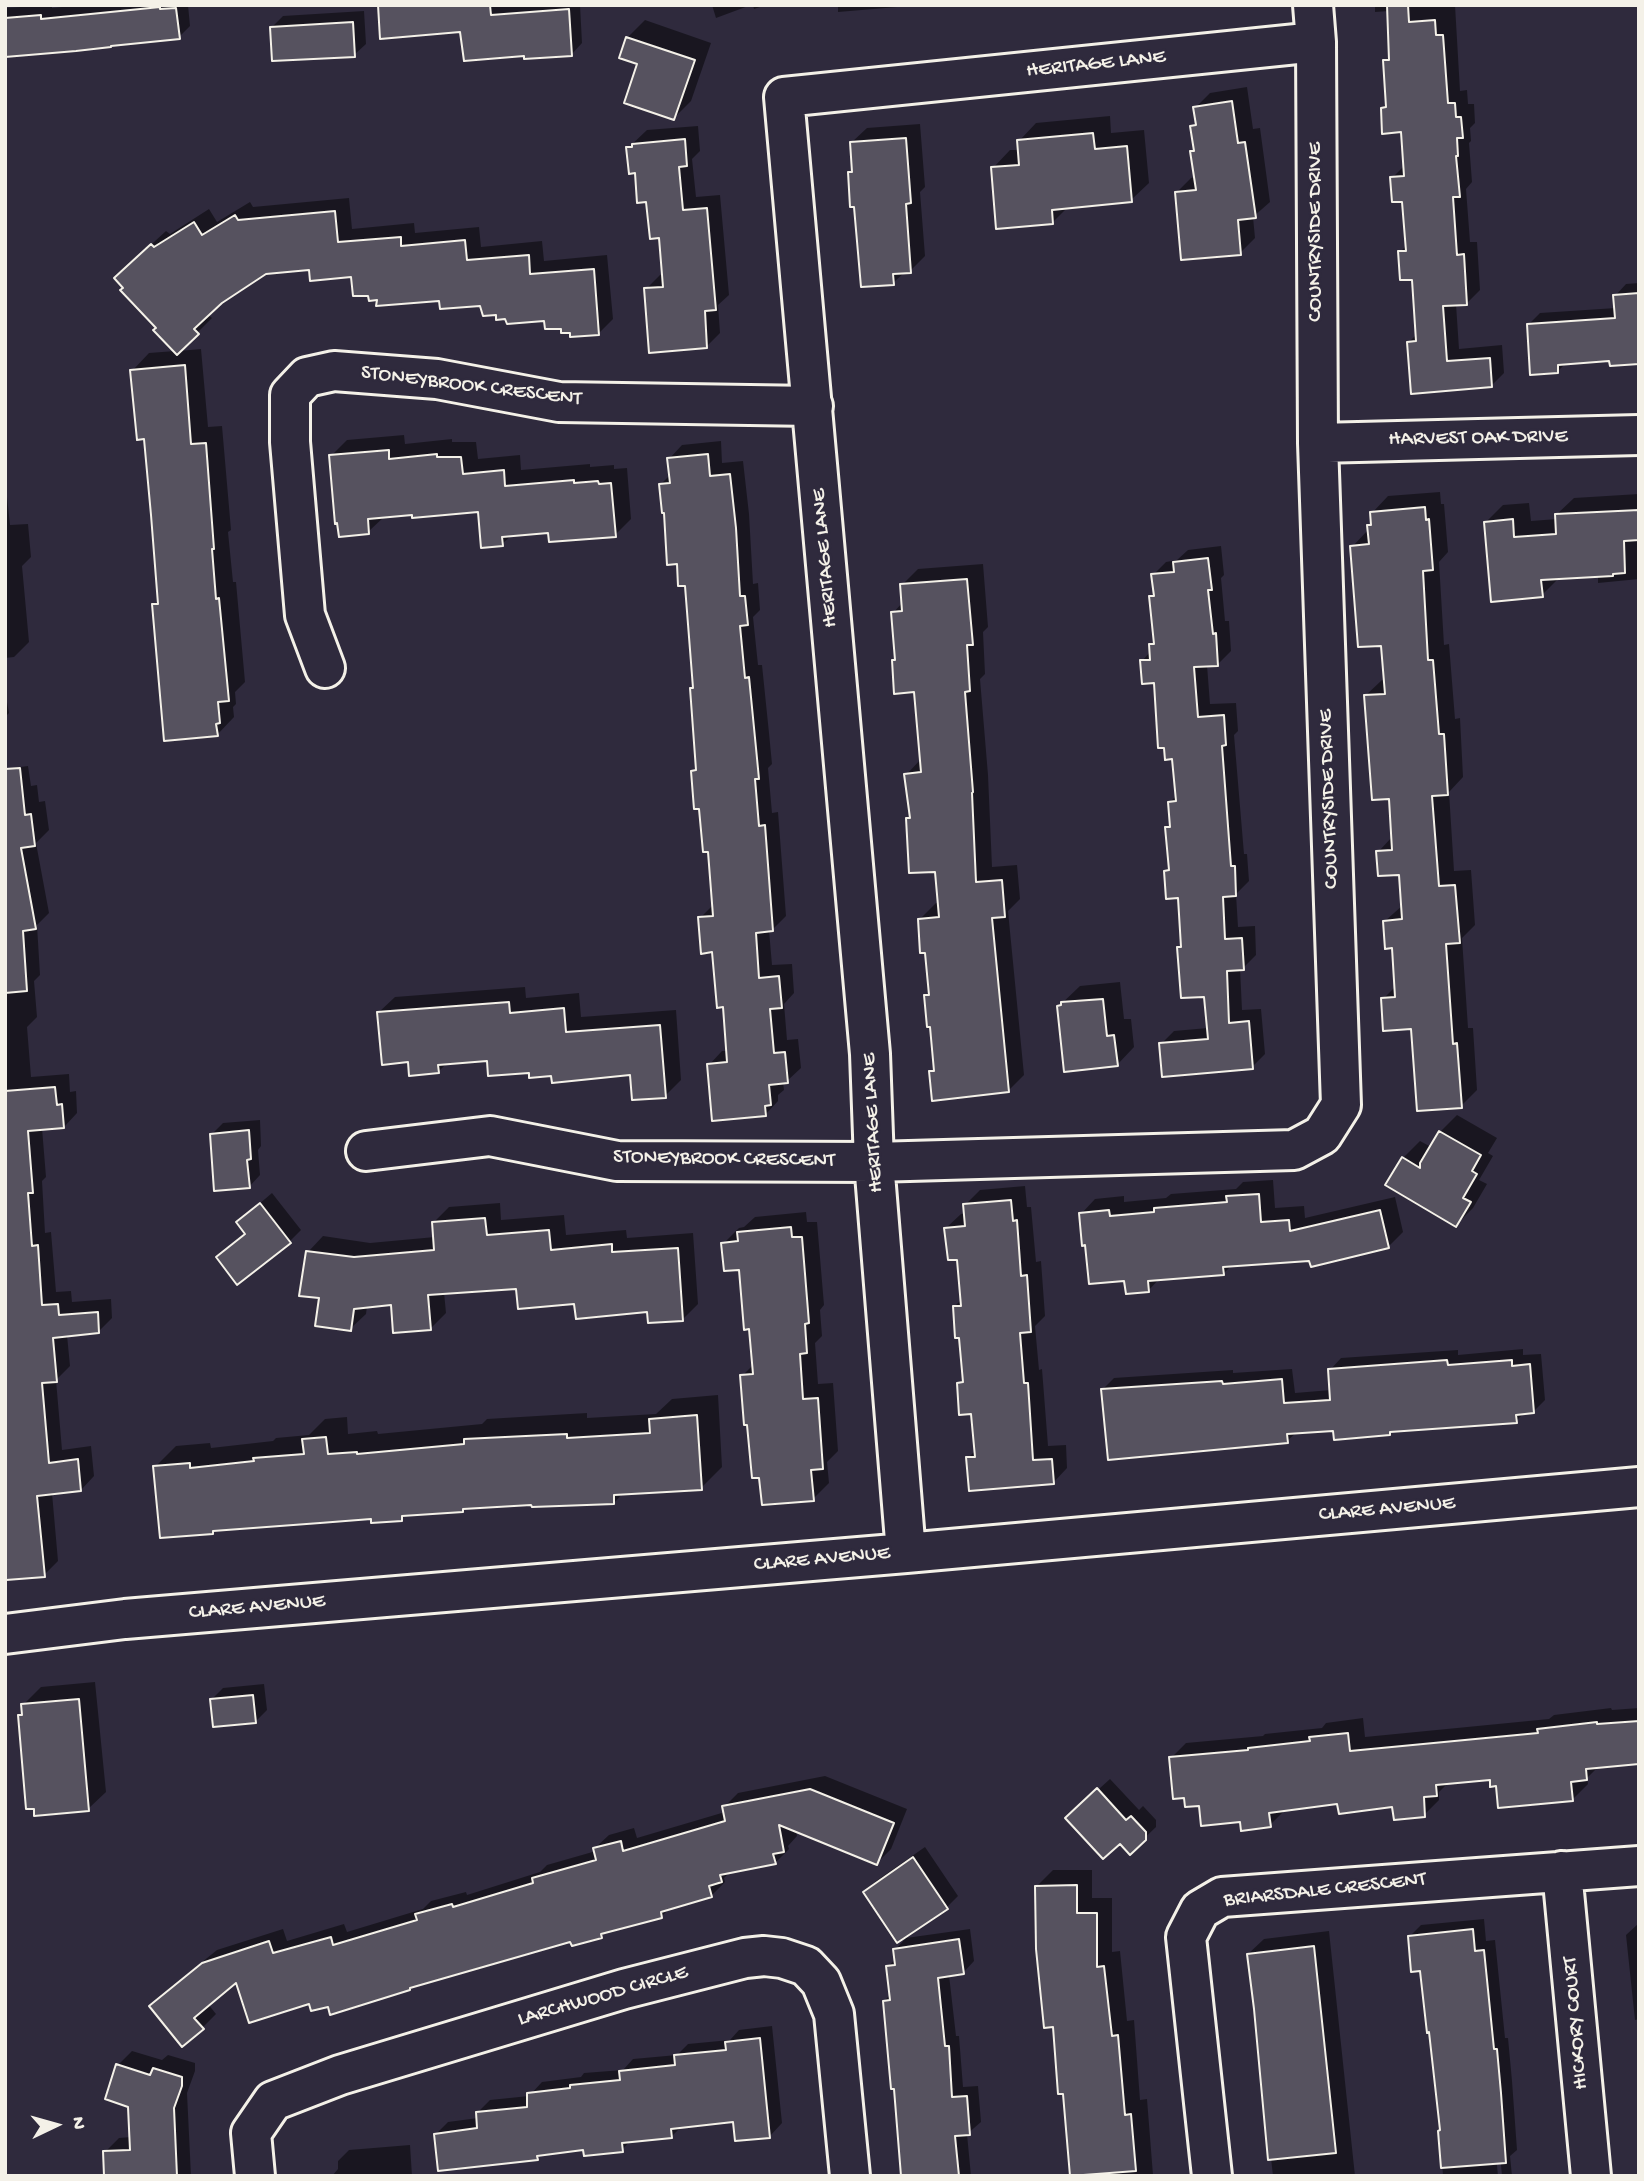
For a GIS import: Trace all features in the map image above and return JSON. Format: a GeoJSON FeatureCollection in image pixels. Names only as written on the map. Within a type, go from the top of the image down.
{"type":"FeatureCollection","features":[{"type":"Feature","properties":{"kind":"street","name":"HERITAGE LANE"},"geometry":{"type":"LineString","coordinates":[[906,1553],[874,1162],[870,1054],[784,97],[1314,24]]}},
{"type":"Feature","properties":{"kind":"street","name":"COUNTRYSIDE DRIVE"},"geometry":{"type":"LineString","coordinates":[[874,1162],[1294,1150],[1322,1135],[1341,1105],[1318,443],[1314,24]]}},
{"type":"Feature","properties":{"kind":"street","name":"STONEYBROOK CRESCENT"},"geometry":{"type":"LineString","coordinates":[[325,668],[305,615],[290,442],[290,395],[307,377],[334,371],[436,379],[559,402],[813,406]]}},
{"type":"Feature","properties":{"kind":"street","name":"HARVEST OAK DRIVE"},"geometry":{"type":"LineString","coordinates":[[1318,443],[1639,435]]}},
{"type":"Feature","properties":{"kind":"street","name":"STONEYBROOK CRESCENT"},"geometry":{"type":"LineString","coordinates":[[366,1151],[490,1136],[617,1161],[874,1162]]}},
{"type":"Feature","properties":{"kind":"street","name":"CLARE AVENUE"},"geometry":{"type":"LineString","coordinates":[[5,1634],[125,1619],[1639,1487]]}},
{"type":"Feature","properties":{"kind":"street","name":"BRIARSDALE CRESCENT"},"geometry":{"type":"LineString","coordinates":[[1212,2176],[1185,1937],[1200,1910],[1222,1897],[1639,1866]]}},
{"type":"Feature","properties":{"kind":"street","name":"HICKORY COURT"},"geometry":{"type":"LineString","coordinates":[[1563,1871],[1591,2176]]}},
{"type":"Feature","properties":{"kind":"street","name":"LARCHWOOD CIRCLE"},"geometry":{"type":"LineString","coordinates":[[255,2176],[251,2133],[273,2101],[340,2074],[624,1989],[746,1958],[764,1956],[782,1958],[806,1966],[821,1982],[834,2014],[850,2176]]}},
{"type":"Feature","properties":{"kind":"building"},"geometry":{"type":"Polygon","coordinates":[[[378,5],[490,5],[491,15],[569,9],[572,56],[524,59],[524,56],[464,61],[460,32],[380,39],[378,5]]]}},
{"type":"Feature","properties":{"kind":"building"},"geometry":{"type":"Polygon","coordinates":[[[1387,5],[1408,5],[1409,22],[1435,20],[1436,35],[1443,35],[1448,103],[1455,103],[1456,117],[1461,117],[1463,138],[1457,138],[1456,156],[1460,197],[1453,197],[1457,255],[1464,254],[1467,305],[1443,306],[1447,361],[1490,358],[1492,387],[1411,394],[1407,342],[1416,341],[1412,280],[1400,280],[1398,251],[1406,251],[1402,202],[1392,202],[1390,177],[1404,176],[1401,132],[1382,134],[1381,108],[1386,107],[1383,60],[1389,60],[1387,5]]]}},
{"type":"Feature","properties":{"kind":"building"},"geometry":{"type":"Polygon","coordinates":[[[160,7],[176,8],[180,39],[5,57],[5,18],[41,15],[41,19],[160,7]]]}},
{"type":"Feature","properties":{"kind":"building"},"geometry":{"type":"Polygon","coordinates":[[[353,22],[355,57],[272,61],[270,27],[353,22]]]}},
{"type":"Feature","properties":{"kind":"building"},"geometry":{"type":"Polygon","coordinates":[[[626,37],[695,60],[674,120],[624,103],[637,64],[619,58],[626,37]]]}},
{"type":"Feature","properties":{"kind":"building"},"geometry":{"type":"Polygon","coordinates":[[[1232,101],[1238,143],[1245,142],[1256,218],[1238,220],[1241,255],[1181,260],[1175,192],[1196,190],[1190,151],[1194,151],[1190,126],[1196,125],[1193,107],[1232,101]]]}},
{"type":"Feature","properties":{"kind":"building"},"geometry":{"type":"Polygon","coordinates":[[[1093,133],[1095,149],[1127,146],[1132,202],[1052,210],[1053,224],[996,229],[991,167],[1019,165],[1017,140],[1093,133]]]}},
{"type":"Feature","properties":{"kind":"building"},"geometry":{"type":"Polygon","coordinates":[[[906,138],[911,203],[906,204],[911,273],[893,274],[894,285],[861,287],[854,207],[850,207],[850,142],[906,138]]]}},
{"type":"Feature","properties":{"kind":"building"},"geometry":{"type":"Polygon","coordinates":[[[685,139],[687,166],[679,167],[683,210],[707,208],[716,310],[705,311],[707,348],[649,353],[644,288],[663,287],[659,238],[650,239],[646,202],[637,203],[635,173],[629,174],[626,147],[632,147],[632,144],[685,139]]]}},
{"type":"Feature","properties":{"kind":"building"},"geometry":{"type":"Polygon","coordinates":[[[335,211],[338,242],[401,237],[401,246],[465,240],[467,260],[529,255],[530,274],[594,269],[599,335],[570,337],[570,333],[561,333],[561,329],[545,329],[544,321],[507,324],[505,319],[496,320],[496,315],[483,316],[480,306],[440,309],[439,301],[376,306],[377,300],[369,301],[368,296],[353,296],[351,277],[310,281],[309,270],[266,274],[222,303],[194,329],[199,334],[177,355],[120,290],[123,288],[114,278],[151,244],[154,247],[194,222],[202,235],[235,215],[238,220],[335,211]]]}},
{"type":"Feature","properties":{"kind":"building"},"geometry":{"type":"Polygon","coordinates":[[[1639,293],[1639,364],[1610,366],[1609,361],[1558,365],[1558,373],[1530,375],[1527,324],[1615,318],[1613,295],[1639,293]]]}},
{"type":"Feature","properties":{"kind":"building"},"geometry":{"type":"Polygon","coordinates":[[[185,365],[191,444],[206,443],[216,599],[219,598],[229,701],[218,702],[218,736],[164,741],[152,604],[158,604],[151,515],[144,439],[137,440],[130,370],[185,365]]]}},
{"type":"Feature","properties":{"kind":"building"},"geometry":{"type":"Polygon","coordinates":[[[389,450],[389,459],[437,454],[437,457],[461,457],[463,474],[504,470],[505,486],[574,480],[574,483],[611,483],[616,537],[549,542],[548,533],[502,537],[503,546],[481,548],[478,512],[368,519],[369,534],[339,537],[337,523],[335,524],[329,455],[389,450]]]}},
{"type":"Feature","properties":{"kind":"building"},"geometry":{"type":"Polygon","coordinates":[[[708,454],[710,476],[730,474],[740,596],[745,596],[748,625],[740,626],[745,678],[749,677],[759,779],[755,779],[759,826],[765,825],[773,931],[756,933],[759,978],[779,976],[782,1008],[770,1009],[774,1053],[785,1052],[788,1083],[769,1085],[771,1105],[765,1106],[766,1116],[712,1121],[707,1064],[727,1062],[723,1007],[717,1008],[712,952],[701,954],[698,917],[713,916],[708,852],[703,852],[699,809],[694,809],[691,771],[696,770],[690,688],[693,688],[685,586],[678,586],[677,564],[667,565],[664,513],[659,484],[670,483],[667,458],[708,454]]]}},
{"type":"Feature","properties":{"kind":"building"},"geometry":{"type":"Polygon","coordinates":[[[1425,507],[1426,520],[1429,519],[1433,570],[1423,571],[1428,660],[1433,660],[1439,734],[1444,734],[1448,795],[1432,796],[1439,886],[1455,885],[1460,943],[1446,944],[1453,1044],[1457,1043],[1462,1108],[1417,1111],[1411,1029],[1383,1031],[1381,998],[1395,997],[1392,948],[1385,949],[1383,921],[1402,919],[1399,875],[1378,876],[1376,851],[1392,850],[1389,799],[1372,800],[1364,695],[1385,694],[1381,646],[1358,647],[1350,546],[1369,544],[1367,525],[1371,525],[1370,512],[1425,507]]]}},
{"type":"Feature","properties":{"kind":"building"},"geometry":{"type":"Polygon","coordinates":[[[1639,510],[1639,540],[1624,541],[1625,573],[1541,580],[1543,597],[1491,602],[1484,522],[1513,519],[1514,537],[1556,534],[1555,514],[1639,510]]]}},
{"type":"Feature","properties":{"kind":"building"},"geometry":{"type":"Polygon","coordinates":[[[1208,558],[1212,590],[1208,590],[1213,634],[1216,633],[1218,666],[1194,667],[1198,717],[1224,715],[1226,745],[1222,746],[1231,866],[1235,866],[1236,896],[1223,897],[1225,939],[1242,938],[1244,970],[1227,971],[1229,1023],[1249,1021],[1253,1069],[1162,1077],[1159,1043],[1208,1039],[1204,997],[1181,998],[1177,947],[1181,947],[1178,898],[1166,899],[1164,871],[1169,870],[1165,827],[1170,827],[1168,802],[1176,801],[1172,759],[1165,760],[1164,748],[1158,748],[1154,683],[1142,684],[1140,660],[1150,660],[1149,644],[1154,644],[1149,596],[1154,596],[1151,574],[1174,572],[1173,562],[1208,558]]]}},
{"type":"Feature","properties":{"kind":"building"},"geometry":{"type":"Polygon","coordinates":[[[967,579],[973,645],[967,645],[970,691],[965,692],[973,792],[976,882],[1002,880],[1005,917],[992,918],[1009,1092],[932,1101],[929,1071],[934,1071],[924,995],[929,995],[925,953],[920,953],[918,919],[939,917],[935,872],[909,873],[906,818],[910,818],[904,774],[921,772],[914,692],[894,694],[892,660],[895,660],[891,612],[902,611],[900,584],[967,579]]]}},
{"type":"Feature","properties":{"kind":"building"},"geometry":{"type":"Polygon","coordinates":[[[20,768],[25,815],[31,814],[35,846],[21,848],[36,929],[23,931],[27,991],[5,993],[5,769],[20,768]]]}},
{"type":"Feature","properties":{"kind":"building"},"geometry":{"type":"Polygon","coordinates":[[[1103,999],[1107,1036],[1114,1035],[1118,1066],[1064,1072],[1057,1006],[1061,1005],[1061,1002],[1103,999]]]}},
{"type":"Feature","properties":{"kind":"building"},"geometry":{"type":"Polygon","coordinates":[[[509,1002],[510,1013],[564,1008],[566,1032],[660,1025],[666,1098],[632,1100],[630,1075],[552,1083],[551,1076],[529,1078],[529,1073],[488,1076],[487,1061],[438,1065],[439,1073],[409,1076],[408,1062],[382,1065],[377,1012],[509,1002]]]}},
{"type":"Feature","properties":{"kind":"building"},"geometry":{"type":"Polygon","coordinates":[[[55,1087],[57,1105],[62,1104],[64,1128],[28,1131],[33,1193],[28,1193],[32,1246],[38,1245],[42,1305],[58,1304],[59,1315],[98,1312],[99,1333],[53,1338],[57,1382],[42,1383],[49,1463],[78,1459],[81,1491],[37,1496],[45,1577],[6,1580],[5,1091],[55,1087]]]}},
{"type":"Feature","properties":{"kind":"building"},"geometry":{"type":"Polygon","coordinates":[[[249,1130],[251,1159],[247,1160],[250,1188],[214,1191],[210,1134],[249,1130]]]}},
{"type":"Feature","properties":{"kind":"building"},"geometry":{"type":"Polygon","coordinates":[[[1439,1131],[1481,1155],[1472,1171],[1477,1174],[1463,1198],[1471,1202],[1456,1227],[1385,1185],[1402,1157],[1420,1168],[1420,1163],[1439,1131]]]}},
{"type":"Feature","properties":{"kind":"building"},"geometry":{"type":"Polygon","coordinates":[[[1259,1194],[1261,1222],[1289,1220],[1290,1231],[1380,1210],[1389,1248],[1311,1267],[1309,1261],[1223,1267],[1224,1275],[1148,1281],[1149,1292],[1126,1294],[1124,1281],[1089,1284],[1079,1213],[1109,1210],[1110,1216],[1154,1212],[1154,1208],[1227,1202],[1226,1196],[1259,1194]]]}},
{"type":"Feature","properties":{"kind":"building"},"geometry":{"type":"Polygon","coordinates":[[[1011,1200],[1013,1221],[1017,1220],[1021,1276],[1027,1275],[1031,1332],[1020,1333],[1024,1383],[1028,1383],[1033,1460],[1052,1459],[1054,1484],[969,1491],[966,1457],[975,1457],[971,1414],[959,1415],[957,1383],[963,1382],[959,1338],[955,1338],[953,1306],[961,1306],[957,1260],[948,1260],[944,1228],[965,1226],[963,1204],[1011,1200]]]}},
{"type":"Feature","properties":{"kind":"building"},"geometry":{"type":"Polygon","coordinates":[[[260,1203],[291,1243],[237,1285],[216,1257],[245,1234],[236,1222],[260,1203]]]}},
{"type":"Feature","properties":{"kind":"building"},"geometry":{"type":"Polygon","coordinates":[[[485,1218],[487,1235],[549,1230],[551,1250],[612,1244],[612,1252],[678,1248],[683,1321],[648,1323],[647,1312],[576,1319],[574,1304],[518,1309],[516,1289],[428,1295],[431,1330],[393,1333],[391,1305],[354,1309],[351,1331],[315,1326],[319,1298],[299,1296],[306,1251],[354,1257],[434,1250],[432,1222],[485,1218]]]}},
{"type":"Feature","properties":{"kind":"building"},"geometry":{"type":"Polygon","coordinates":[[[791,1227],[792,1237],[802,1237],[809,1323],[805,1324],[807,1353],[800,1354],[803,1399],[818,1398],[823,1469],[811,1470],[814,1501],[762,1505],[759,1478],[752,1478],[740,1375],[753,1374],[749,1329],[744,1330],[739,1270],[724,1271],[721,1243],[738,1241],[737,1232],[791,1227]]]}},
{"type":"Feature","properties":{"kind":"building"},"geometry":{"type":"Polygon","coordinates":[[[1447,1360],[1448,1365],[1512,1360],[1512,1366],[1530,1364],[1534,1413],[1516,1415],[1517,1423],[1390,1432],[1390,1435],[1334,1440],[1333,1431],[1287,1434],[1288,1443],[1108,1460],[1101,1389],[1282,1379],[1284,1403],[1330,1400],[1328,1369],[1447,1360]]]}},
{"type":"Feature","properties":{"kind":"building"},"geometry":{"type":"Polygon","coordinates":[[[697,1415],[702,1490],[614,1495],[614,1504],[463,1509],[463,1512],[402,1516],[402,1521],[371,1523],[371,1519],[213,1531],[213,1534],[160,1538],[153,1466],[190,1463],[190,1468],[254,1461],[253,1458],[304,1454],[302,1439],[326,1437],[328,1454],[357,1454],[464,1444],[464,1439],[567,1434],[567,1438],[650,1433],[649,1419],[697,1415]]]}},
{"type":"Feature","properties":{"kind":"building"},"geometry":{"type":"Polygon","coordinates":[[[253,1695],[256,1723],[213,1727],[210,1699],[253,1695]]]}},
{"type":"Feature","properties":{"kind":"building"},"geometry":{"type":"Polygon","coordinates":[[[79,1699],[89,1811],[34,1816],[34,1809],[26,1809],[18,1715],[22,1715],[21,1704],[79,1699]]]}},
{"type":"Feature","properties":{"kind":"building"},"geometry":{"type":"Polygon","coordinates":[[[1639,1721],[1639,1764],[1586,1769],[1587,1780],[1571,1782],[1573,1801],[1498,1808],[1496,1786],[1490,1787],[1490,1780],[1436,1785],[1437,1796],[1424,1797],[1425,1817],[1394,1820],[1392,1807],[1339,1814],[1337,1804],[1269,1813],[1271,1827],[1241,1831],[1240,1822],[1201,1826],[1199,1806],[1185,1807],[1184,1798],[1173,1799],[1169,1757],[1248,1750],[1310,1741],[1309,1737],[1348,1733],[1350,1751],[1538,1733],[1537,1729],[1597,1722],[1639,1721]]]}},
{"type":"Feature","properties":{"kind":"building"},"geometry":{"type":"Polygon","coordinates":[[[1097,1788],[1126,1820],[1131,1816],[1146,1832],[1146,1840],[1130,1855],[1120,1844],[1103,1859],[1065,1818],[1097,1788]]]}},
{"type":"Feature","properties":{"kind":"building"},"geometry":{"type":"Polygon","coordinates":[[[810,1789],[894,1823],[877,1865],[779,1825],[784,1852],[773,1854],[776,1864],[720,1875],[722,1882],[709,1886],[712,1897],[661,1912],[662,1918],[601,1934],[602,1938],[572,1946],[570,1942],[410,1988],[330,2015],[328,2007],[311,2011],[309,2004],[249,2023],[236,1983],[194,2018],[204,2029],[182,2047],[149,2006],[202,1963],[269,1941],[273,1953],[331,1937],[333,1945],[417,1920],[415,1914],[452,1904],[453,1907],[533,1883],[532,1878],[596,1860],[593,1848],[621,1841],[623,1851],[725,1821],[722,1806],[810,1789]]]}},
{"type":"Feature","properties":{"kind":"building"},"geometry":{"type":"Polygon","coordinates":[[[913,1857],[948,1909],[897,1943],[863,1892],[913,1857]]]}},
{"type":"Feature","properties":{"kind":"building"},"geometry":{"type":"Polygon","coordinates":[[[1077,1885],[1077,1913],[1097,1913],[1097,1967],[1104,1966],[1112,2036],[1118,2035],[1125,2115],[1131,2114],[1136,2171],[1070,2176],[1063,2094],[1058,2094],[1053,2027],[1044,2028],[1036,1949],[1035,1886],[1077,1885]]]}},
{"type":"Feature","properties":{"kind":"building"},"geometry":{"type":"Polygon","coordinates":[[[1473,1929],[1475,1951],[1484,1950],[1494,2049],[1497,2049],[1506,2163],[1441,2168],[1440,2130],[1429,2032],[1427,2033],[1420,1971],[1411,1972],[1408,1936],[1473,1929]]]}},
{"type":"Feature","properties":{"kind":"building"},"geometry":{"type":"Polygon","coordinates":[[[959,1939],[964,1974],[938,1978],[945,2046],[949,2046],[952,2097],[967,2096],[970,2135],[955,2136],[959,2176],[901,2176],[883,2001],[890,2000],[886,1966],[895,1965],[893,1949],[959,1939]]]}},
{"type":"Feature","properties":{"kind":"building"},"geometry":{"type":"Polygon","coordinates":[[[1314,1946],[1336,2153],[1268,2160],[1247,1954],[1314,1946]]]}},
{"type":"Feature","properties":{"kind":"building"},"geometry":{"type":"Polygon","coordinates":[[[760,2038],[770,2138],[735,2141],[733,2122],[671,2129],[672,2138],[622,2143],[623,2152],[584,2156],[583,2150],[537,2156],[538,2160],[438,2171],[434,2134],[477,2128],[476,2112],[527,2107],[527,2093],[620,2080],[619,2071],[675,2065],[674,2055],[726,2050],[725,2042],[760,2038]]]}},
{"type":"Feature","properties":{"kind":"building"},"geometry":{"type":"Polygon","coordinates":[[[116,2064],[150,2075],[153,2068],[182,2077],[182,2086],[174,2108],[177,2176],[104,2176],[103,2151],[130,2150],[128,2107],[105,2099],[116,2064]]]}}]}
